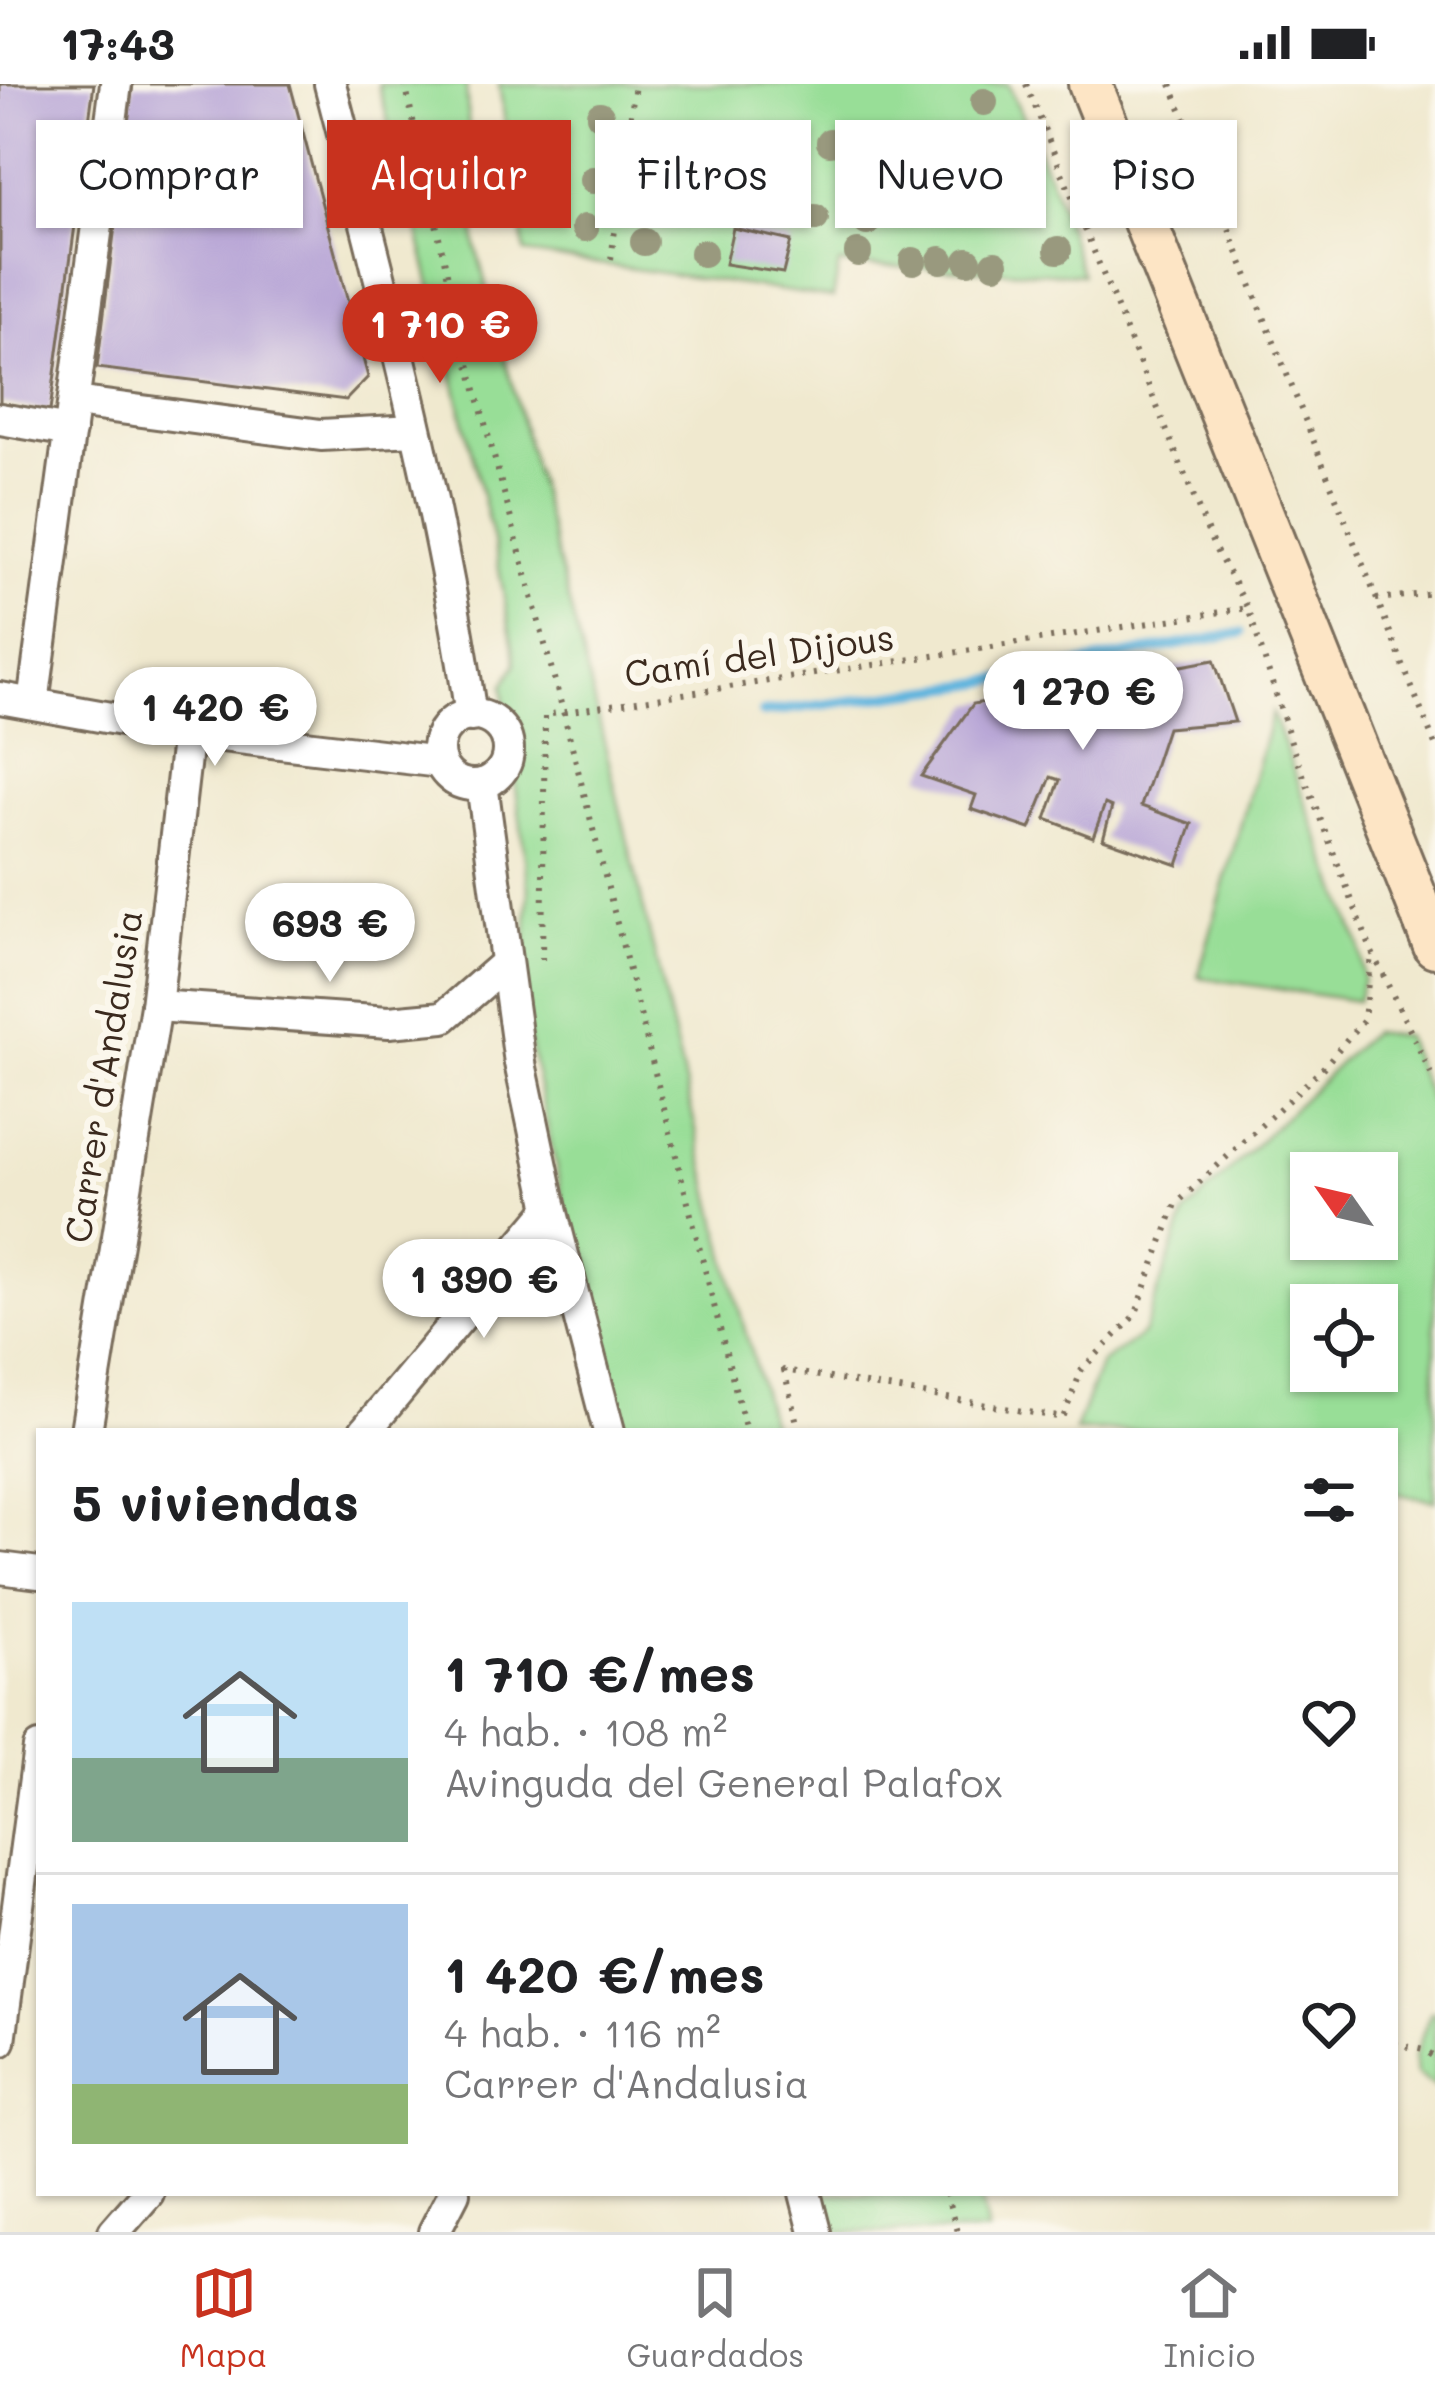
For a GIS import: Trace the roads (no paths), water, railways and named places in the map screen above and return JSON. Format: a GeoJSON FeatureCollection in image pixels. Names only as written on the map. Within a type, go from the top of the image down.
{"type":"FeatureCollection","features":[{"type":"Feature","properties":{"kind":"main road"},"geometry":{"type":"LineString","coordinates":[[1090,84],[1435,946]]}},
{"type":"Feature","properties":{"kind":"street"},"geometry":{"type":"LineString","coordinates":[[33,703],[116,84]]}},
{"type":"Feature","properties":{"kind":"street"},"geometry":{"type":"LineString","coordinates":[[330,84],[401,356],[456,613],[471,716]]}},
{"type":"Feature","properties":{"kind":"street"},"geometry":{"type":"LineString","coordinates":[[0,419],[72,417],[321,435],[416,430]]}},
{"type":"Feature","properties":{"kind":"street"},"geometry":{"type":"LineString","coordinates":[[0,698],[188,732],[440,762]]}},
{"type":"Feature","properties":{"kind":"street"},"geometry":{"type":"LineString","coordinates":[[471,716],[489,719],[507,740],[503,767],[482,784],[456,781],[440,762],[444,731],[456,720],[471,716]]}},
{"type":"Feature","properties":{"kind":"street","name":"Carrer d'Andalusia"},"geometry":{"type":"LineString","coordinates":[[86,1428],[156,1006],[188,732]]}},
{"type":"Feature","properties":{"kind":"street"},"geometry":{"type":"LineString","coordinates":[[482,784],[520,1063],[551,1209],[608,1428]]}},
{"type":"Feature","properties":{"kind":"street"},"geometry":{"type":"LineString","coordinates":[[156,1006],[389,1022],[444,1017],[506,963]]}},
{"type":"Feature","properties":{"kind":"street"},"geometry":{"type":"LineString","coordinates":[[368,1428],[551,1209]]}},
{"type":"Feature","properties":{"kind":"street"},"geometry":{"type":"LineString","coordinates":[[0,1568],[36,1573]]}},
{"type":"Feature","properties":{"kind":"street"},"geometry":{"type":"LineString","coordinates":[[0,2041],[36,1771]]}},
{"type":"Feature","properties":{"kind":"street"},"geometry":{"type":"LineString","coordinates":[[114,2232],[145,2196]]}},
{"type":"Feature","properties":{"kind":"street"},"geometry":{"type":"LineString","coordinates":[[434,2232],[452,2196]]}},
{"type":"Feature","properties":{"kind":"street"},"geometry":{"type":"LineString","coordinates":[[806,2196],[815,2232]]}},
{"type":"Feature","properties":{"kind":"waterway"},"geometry":{"type":"LineString","coordinates":[[762,713],[974,684],[1241,633]]}}]}
